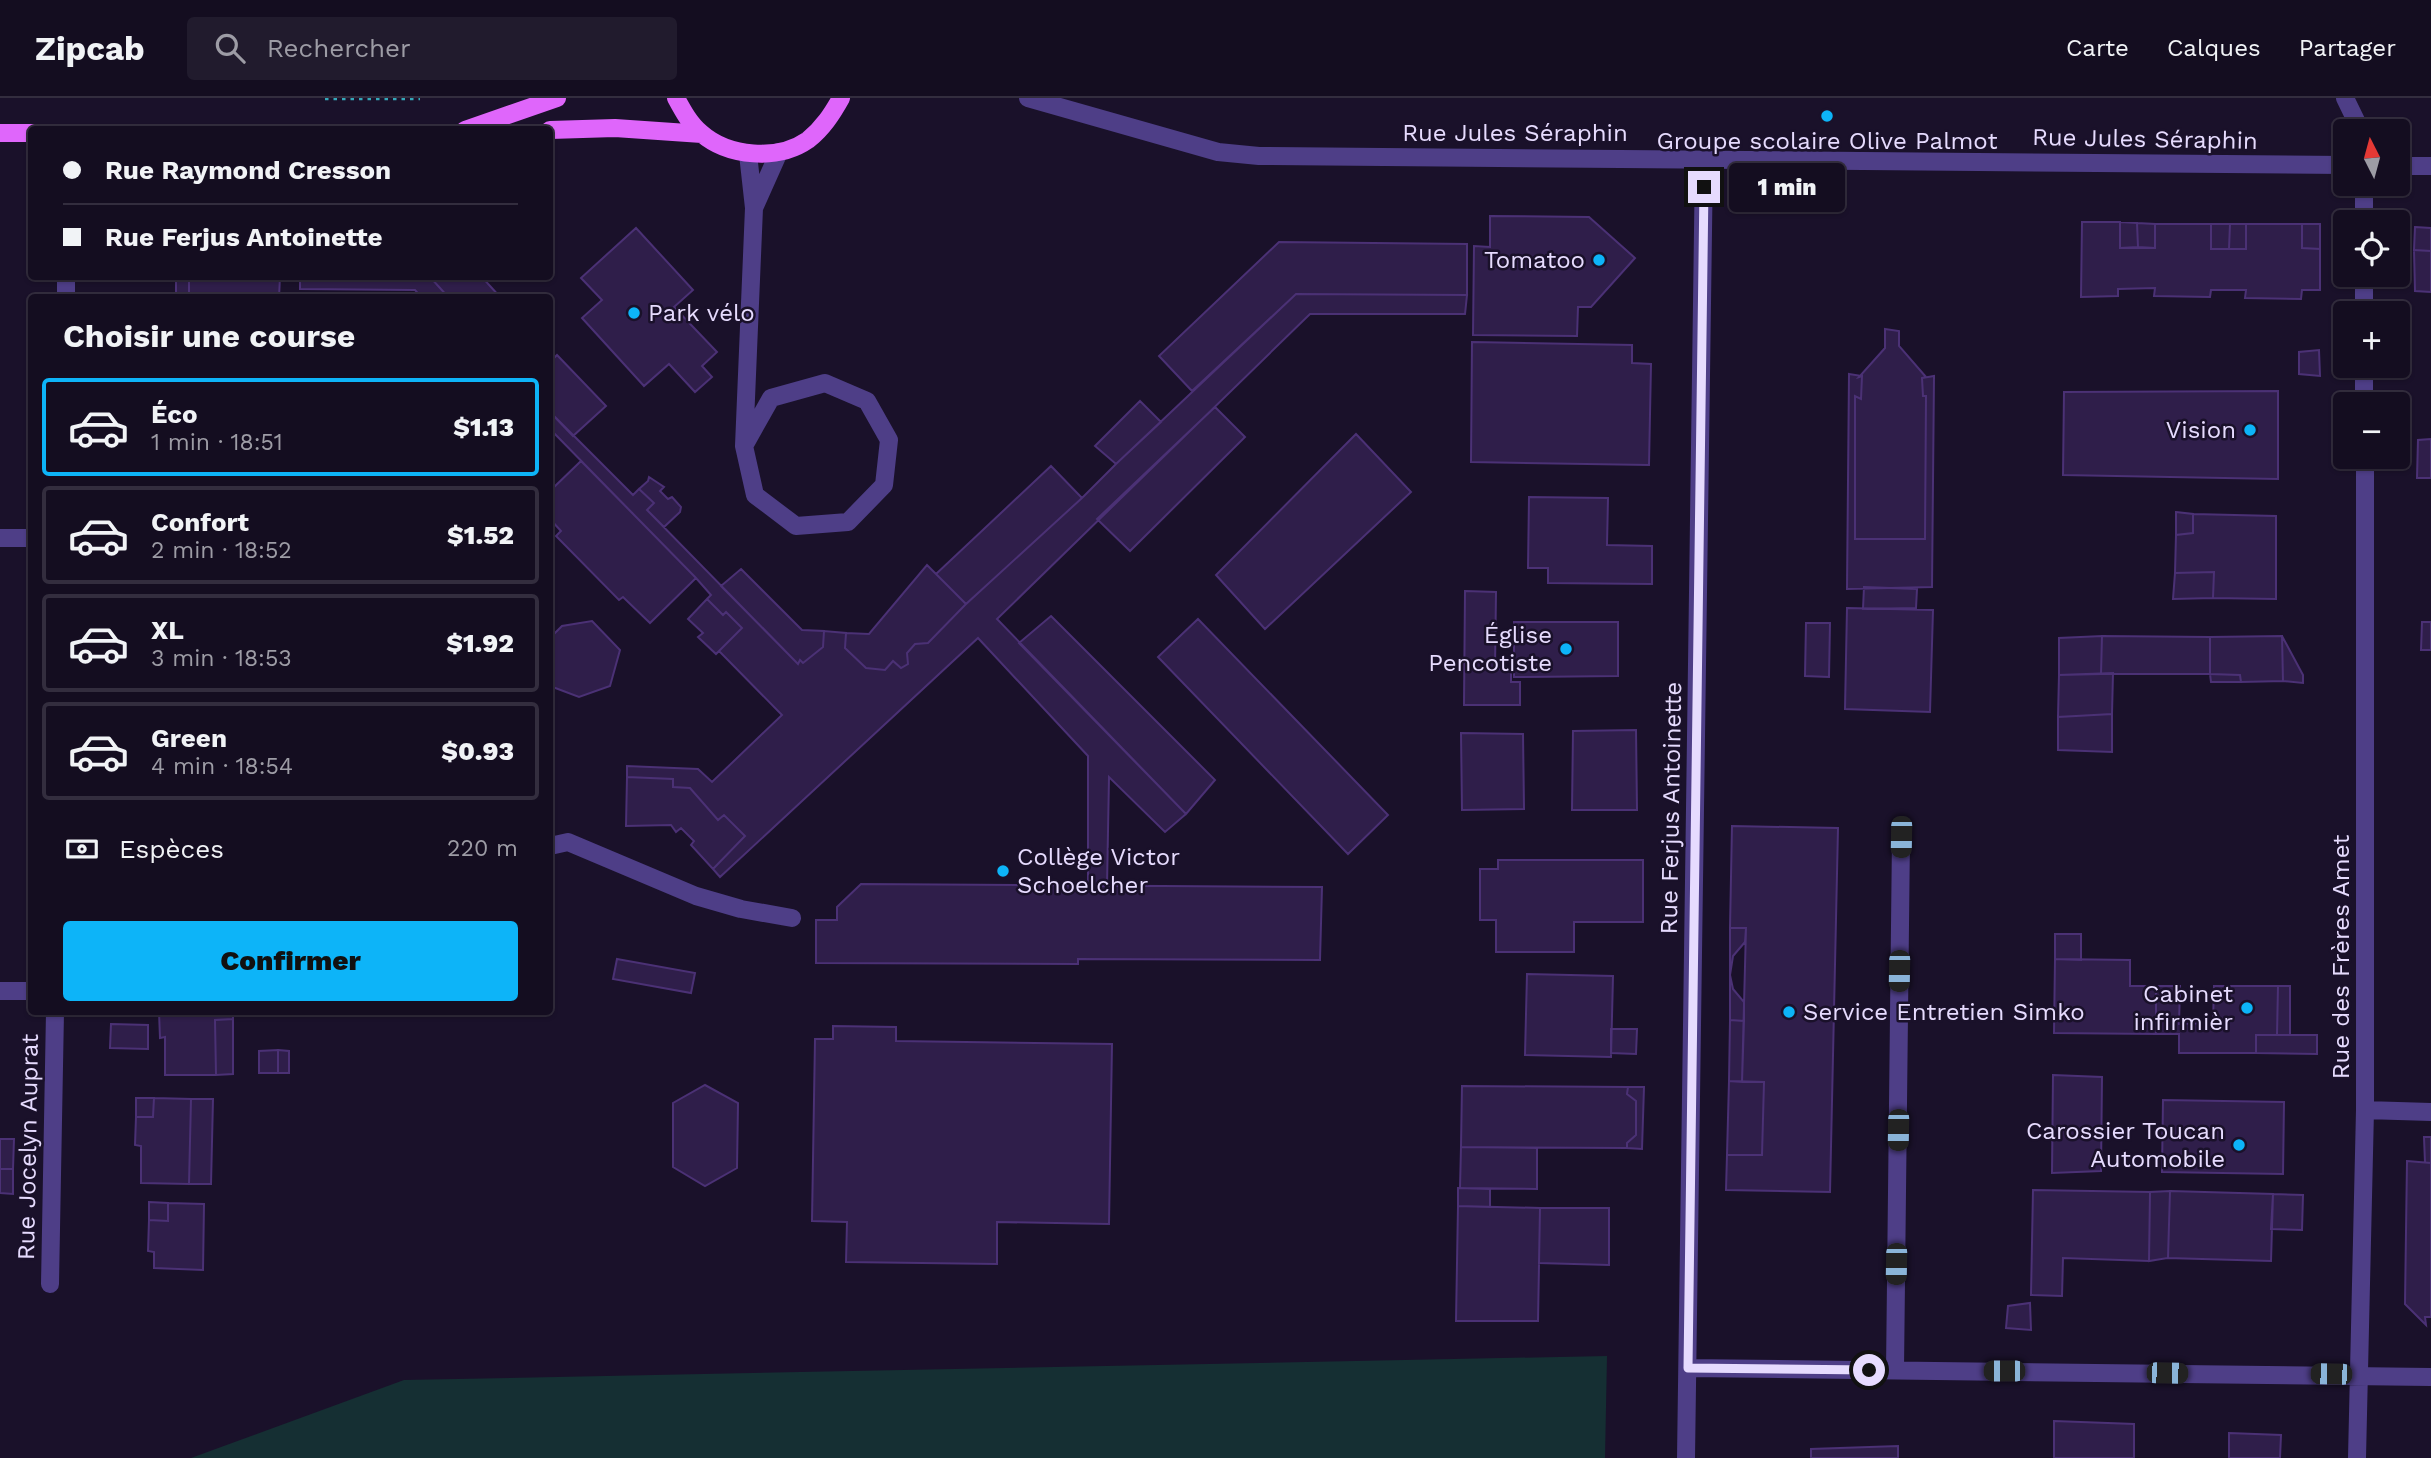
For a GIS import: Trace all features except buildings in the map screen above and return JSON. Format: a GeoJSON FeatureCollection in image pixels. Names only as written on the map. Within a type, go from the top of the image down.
{"type":"FeatureCollection","features":[{"type":"Feature","properties":{"kind":"main road"},"geometry":{"type":"LineString","coordinates":[[476,126],[557,98]]}},
{"type":"Feature","properties":{"kind":"main road"},"geometry":{"type":"LineString","coordinates":[[676,98],[685,115],[702,134],[723,147],[748,154],[779,152],[806,142],[827,122],[841,98]]}},
{"type":"Feature","properties":{"kind":"main road"},"geometry":{"type":"LineString","coordinates":[[553,130],[615,128],[702,134]]}},
{"type":"Feature","properties":{"kind":"main road"},"geometry":{"type":"LineString","coordinates":[[0,133],[28,133]]}},
{"type":"Feature","properties":{"kind":"street","name":"Rue Jules Séraphin"},"geometry":{"type":"LineString","coordinates":[[1028,98],[1207,149],[1259,156],[2333,165]]}},
{"type":"Feature","properties":{"kind":"street"},"geometry":{"type":"LineString","coordinates":[[2344,98],[2355,119]]}},
{"type":"Feature","properties":{"kind":"street"},"geometry":{"type":"LineString","coordinates":[[754,208],[779,152]]}},
{"type":"Feature","properties":{"kind":"street"},"geometry":{"type":"LineString","coordinates":[[744,446],[771,398],[825,383],[867,401],[889,440],[884,485],[848,522],[796,526],[755,495],[744,446],[754,208],[748,154]]}},
{"type":"Feature","properties":{"kind":"street","name":"Rue Ferjus Antoinette"},"geometry":{"type":"LineString","coordinates":[[1686,1458],[1704,159]]}},
{"type":"Feature","properties":{"kind":"street"},"geometry":{"type":"LineString","coordinates":[[2410,166],[2431,166]]}},
{"type":"Feature","properties":{"kind":"street","name":"Rue des Frères Amet"},"geometry":{"type":"LineString","coordinates":[[2357,1458],[2365,1110],[2365,469]]}},
{"type":"Feature","properties":{"kind":"street"},"geometry":{"type":"LineString","coordinates":[[0,538],[28,538]]}},
{"type":"Feature","properties":{"kind":"street"},"geometry":{"type":"LineString","coordinates":[[1895,1370],[1901,837]]}},
{"type":"Feature","properties":{"kind":"street"},"geometry":{"type":"LineString","coordinates":[[553,845],[568,842],[696,896],[741,909],[792,918]]}},
{"type":"Feature","properties":{"kind":"street"},"geometry":{"type":"LineString","coordinates":[[0,991],[28,991]]}},
{"type":"Feature","properties":{"kind":"street","name":"Rue Jocelyn Auprat"},"geometry":{"type":"LineString","coordinates":[[50,1284],[55,1015]]}},
{"type":"Feature","properties":{"kind":"street"},"geometry":{"type":"LineString","coordinates":[[2365,1110],[2431,1112]]}},
{"type":"Feature","properties":{"kind":"street"},"geometry":{"type":"LineString","coordinates":[[1688,1368],[2358,1374],[2431,1377]]}},
{"type":"Feature","properties":{"kind":"path"},"geometry":{"type":"LineString","coordinates":[[325,98],[420,98]]}},
{"type":"Feature","properties":{"kind":"green space"},"geometry":{"type":"Polygon","coordinates":[[[1607,1356],[1605,1458],[191,1458],[404,1380],[1607,1356]]]}},
{"type":"Feature","properties":{"kind":"place","name":"Groupe scolaire Olive Palmot"},"geometry":{"type":"Point","coordinates":[1827,116]}},
{"type":"Feature","properties":{"kind":"place","name":"Tomatoo"},"geometry":{"type":"Point","coordinates":[1599,260]}},
{"type":"Feature","properties":{"kind":"place","name":"Park vélo"},"geometry":{"type":"Point","coordinates":[634,313]}},
{"type":"Feature","properties":{"kind":"place","name":"Vision"},"geometry":{"type":"Point","coordinates":[2250,430]}},
{"type":"Feature","properties":{"kind":"place","name":"Église Pencotiste"},"geometry":{"type":"Point","coordinates":[1566,649]}},
{"type":"Feature","properties":{"kind":"place","name":"Collège Victor Schoelcher"},"geometry":{"type":"Point","coordinates":[1003,871]}},
{"type":"Feature","properties":{"kind":"place","name":"Cabinet infirmièr"},"geometry":{"type":"Point","coordinates":[2247,1008]}},
{"type":"Feature","properties":{"kind":"place","name":"Service Entretien Simko"},"geometry":{"type":"Point","coordinates":[1789,1012]}},
{"type":"Feature","properties":{"kind":"place","name":"Carossier Toucan Automobile"},"geometry":{"type":"Point","coordinates":[2239,1145]}},
{"type":"Feature","properties":{"kind":"route"},"geometry":{"type":"LineString","coordinates":[[1704,187],[1688,1368],[1869,1370]]}}]}
